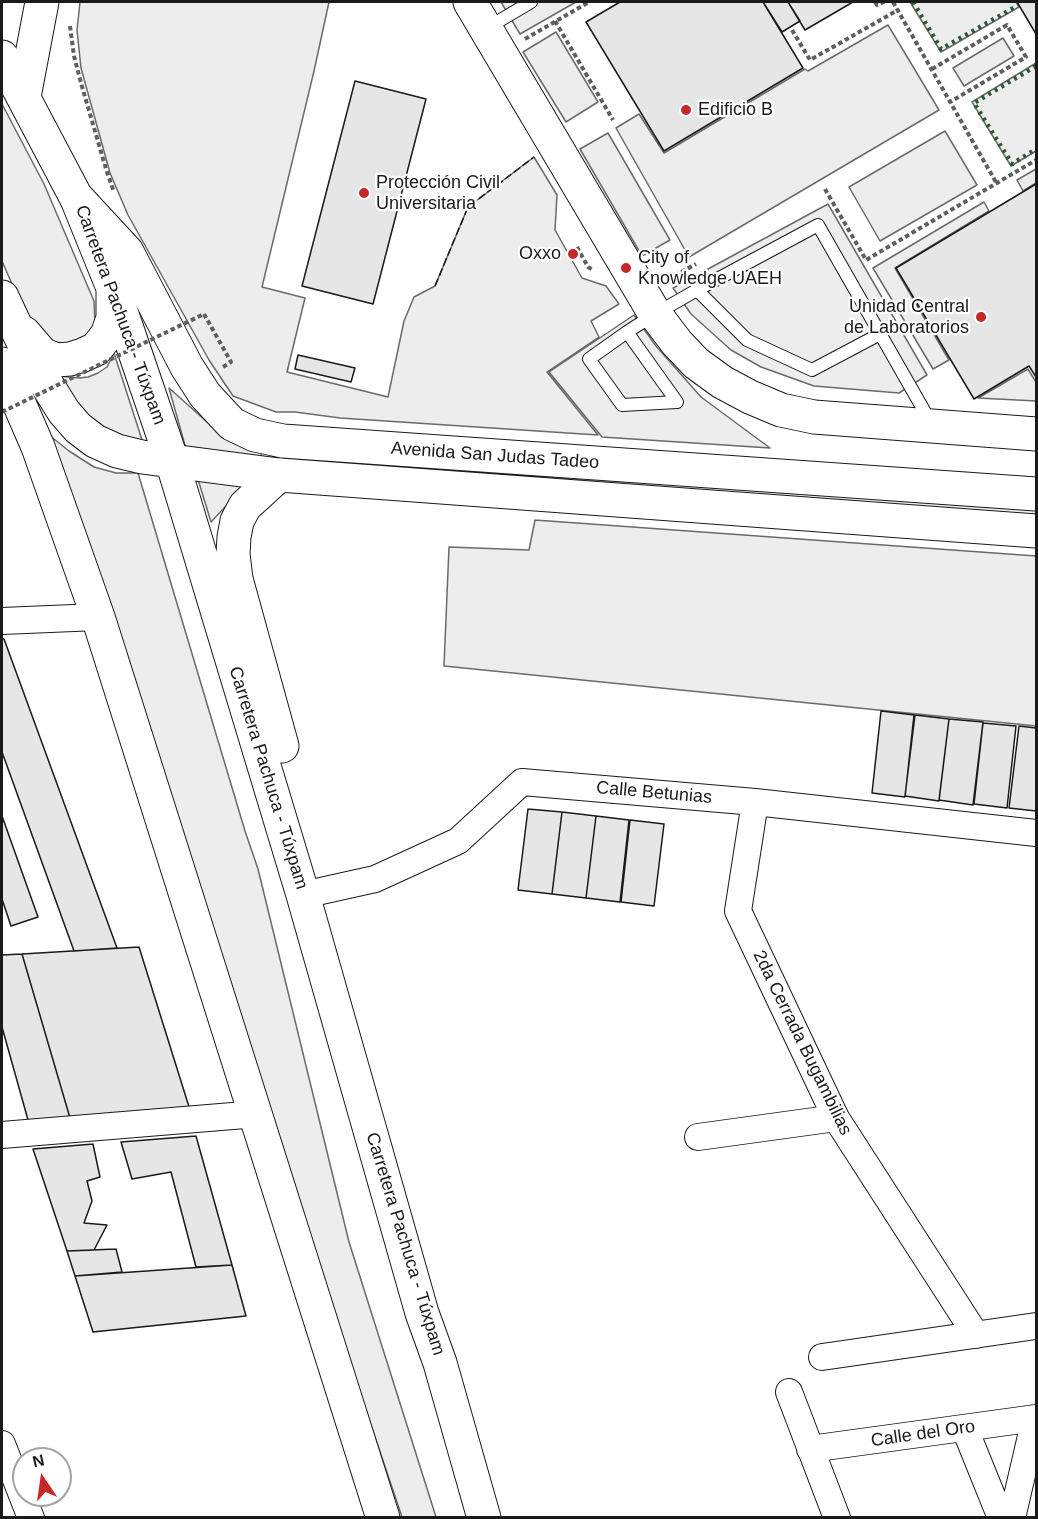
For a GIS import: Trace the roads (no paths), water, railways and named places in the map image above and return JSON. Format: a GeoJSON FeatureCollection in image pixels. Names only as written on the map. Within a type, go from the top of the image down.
{"type":"FeatureCollection","features":[{"type":"Feature","properties":{"kind":"main road"},"geometry":{"type":"LineString","coordinates":[[24,97],[42,2]]}},
{"type":"Feature","properties":{"kind":"main road"},"geometry":{"type":"LineString","coordinates":[[478,15],[656,315],[696,363],[722,382],[750,398],[781,410],[814,417],[1036,434]]}},
{"type":"Feature","properties":{"kind":"main road","name":"Carretera Pachuca - Túxpam"},"geometry":{"type":"LineString","coordinates":[[2,54],[77,199],[113,288],[172,460],[283,826],[422,1313],[440,1363],[484,1518]]}},
{"type":"Feature","properties":{"kind":"main road","name":"Avenida San Judas Tadeo"},"geometry":{"type":"LineString","coordinates":[[77,199],[127,252],[187,367],[205,395],[232,424],[255,435],[283,441],[1036,494]]}},
{"type":"Feature","properties":{"kind":"main road"},"geometry":{"type":"LineString","coordinates":[[3,301],[26,336],[42,354],[56,360],[70,359],[96,349],[107,335],[112,318],[113,288]]}},
{"type":"Feature","properties":{"kind":"main road","name":"Avenida San Judas Tadeo"},"geometry":{"type":"LineString","coordinates":[[3,301],[31,359],[64,412],[78,428],[95,441],[117,451],[142,457],[279,475],[1036,531]]}},
{"type":"Feature","properties":{"kind":"main road"},"geometry":{"type":"LineString","coordinates":[[2,363],[38,447],[98,617],[384,1518]]}},
{"type":"Feature","properties":{"kind":"main road"},"geometry":{"type":"LineString","coordinates":[[283,441],[279,475],[245,506],[237,520],[233,554],[236,579],[283,750],[283,826]]}},
{"type":"Feature","properties":{"kind":"street"},"geometry":{"type":"LineString","coordinates":[[2,621],[98,617]]}},
{"type":"Feature","properties":{"kind":"street","name":"Calle Betunias"},"geometry":{"type":"LineString","coordinates":[[303,895],[375,879],[458,841],[522,782],[754,802],[1036,833]]}},
{"type":"Feature","properties":{"kind":"street","name":"2da Cerrada Bugambilias"},"geometry":{"type":"LineString","coordinates":[[754,802],[738,911],[836,1118],[976,1335]]}},
{"type":"Feature","properties":{"kind":"street"},"geometry":{"type":"LineString","coordinates":[[2,1135],[257,1114]]}},
{"type":"Feature","properties":{"kind":"street"},"geometry":{"type":"LineString","coordinates":[[698,1137],[836,1118]]}},
{"type":"Feature","properties":{"kind":"street"},"geometry":{"type":"LineString","coordinates":[[822,1357],[1036,1326]]}},
{"type":"Feature","properties":{"kind":"street"},"geometry":{"type":"LineString","coordinates":[[789,1392],[837,1518]]}},
{"type":"Feature","properties":{"kind":"street"},"geometry":{"type":"LineString","coordinates":[[1012,1518],[1036,1418]]}},
{"type":"Feature","properties":{"kind":"street","name":"Calle del Oro"},"geometry":{"type":"LineString","coordinates":[[810,1449],[1036,1418]]}},
{"type":"Feature","properties":{"kind":"street"},"geometry":{"type":"LineString","coordinates":[[965,1429],[1000,1518]]}},
{"type":"Feature","properties":{"kind":"street"},"geometry":{"type":"LineString","coordinates":[[2,1444],[31,1518]]}},
{"type":"Feature","properties":{"kind":"lane"},"geometry":{"type":"LineString","coordinates":[[478,15],[531,2]]}},
{"type":"Feature","properties":{"kind":"lane"},"geometry":{"type":"LineString","coordinates":[[627,332],[676,402],[622,405],[589,359],[627,332],[697,290],[818,225],[932,426]]}},
{"type":"Feature","properties":{"kind":"lane"},"geometry":{"type":"LineString","coordinates":[[697,290],[747,340],[812,370],[880,333]]}},
{"type":"Feature","properties":{"kind":"place","name":"Edificio B"},"geometry":{"type":"Point","coordinates":[686,110]}},
{"type":"Feature","properties":{"kind":"place","name":"Protección Civil Universitaria"},"geometry":{"type":"Point","coordinates":[364,193]}},
{"type":"Feature","properties":{"kind":"place","name":"Oxxo"},"geometry":{"type":"Point","coordinates":[573,254]}},
{"type":"Feature","properties":{"kind":"place","name":"City of Knowledge UAEH"},"geometry":{"type":"Point","coordinates":[626,268]}},
{"type":"Feature","properties":{"kind":"place","name":"Unidad Central de Laboratorios"},"geometry":{"type":"Point","coordinates":[981,317]}}]}
